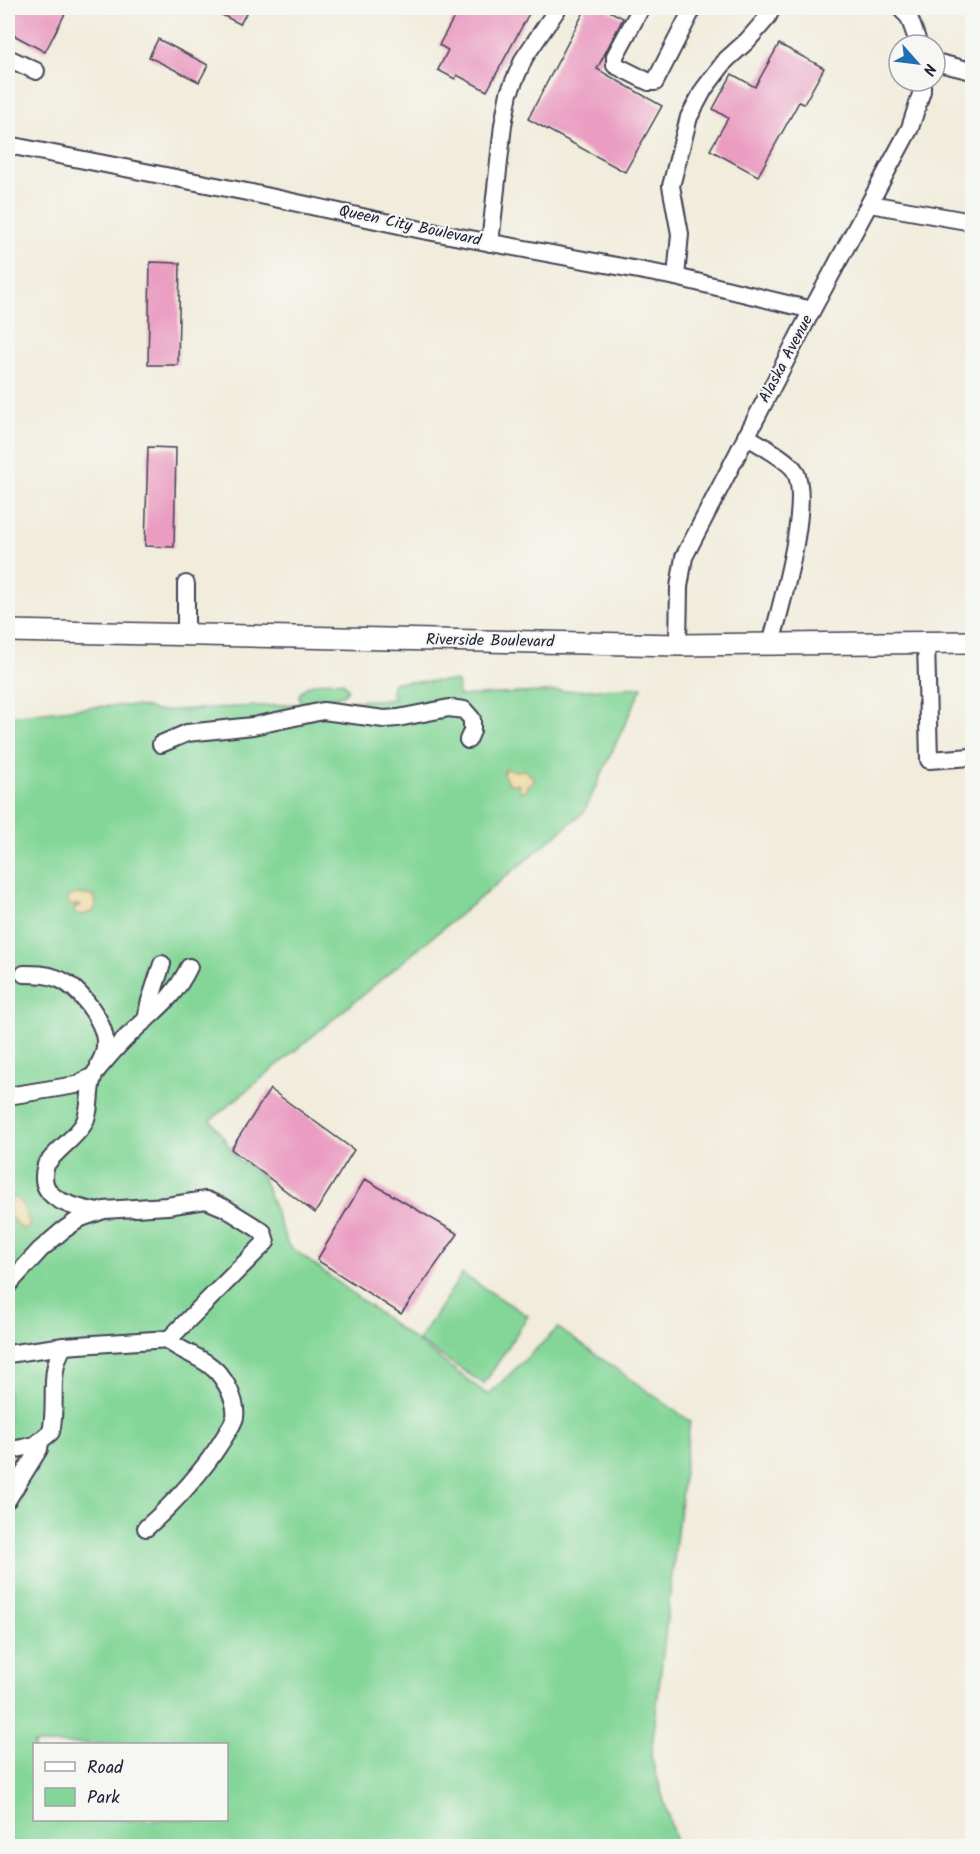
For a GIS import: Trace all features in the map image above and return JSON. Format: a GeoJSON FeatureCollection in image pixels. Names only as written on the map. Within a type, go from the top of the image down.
{"type":"FeatureCollection","features":[{"type":"Feature","properties":{"kind":"main road","name":"Riverside Boulevard"},"geometry":{"type":"LineString","coordinates":[[8,631],[678,645],[972,642]]}},
{"type":"Feature","properties":{"kind":"street"},"geometry":{"type":"LineString","coordinates":[[490,243],[503,125],[509,93],[524,58],[558,8]]}},
{"type":"Feature","properties":{"kind":"street"},"geometry":{"type":"LineString","coordinates":[[641,8],[615,56],[615,65],[649,82],[655,82],[693,8]]}},
{"type":"Feature","properties":{"kind":"street"},"geometry":{"type":"LineString","coordinates":[[676,277],[680,234],[671,186],[689,117],[704,89],[726,60],[747,41],[767,18],[772,8]]}},
{"type":"Feature","properties":{"kind":"street"},"geometry":{"type":"LineString","coordinates":[[900,8],[909,17],[914,33]]}},
{"type":"Feature","properties":{"kind":"street"},"geometry":{"type":"LineString","coordinates":[[8,58],[36,70]]}},
{"type":"Feature","properties":{"kind":"street"},"geometry":{"type":"LineString","coordinates":[[947,65],[972,71]]}},
{"type":"Feature","properties":{"kind":"street","name":"Alaska Avenue"},"geometry":{"type":"LineString","coordinates":[[678,645],[679,587],[684,557],[812,310],[910,128],[921,93]]}},
{"type":"Feature","properties":{"kind":"street","name":"Queen City Boulevard"},"geometry":{"type":"LineString","coordinates":[[8,145],[490,243],[676,277],[812,310]]}},
{"type":"Feature","properties":{"kind":"street"},"geometry":{"type":"LineString","coordinates":[[870,204],[972,222]]}},
{"type":"Feature","properties":{"kind":"street"},"geometry":{"type":"LineString","coordinates":[[746,436],[795,470],[801,497],[797,537],[771,644]]}},
{"type":"Feature","properties":{"kind":"street"},"geometry":{"type":"LineString","coordinates":[[186,584],[186,634]]}},
{"type":"Feature","properties":{"kind":"street"},"geometry":{"type":"LineString","coordinates":[[926,642],[929,760],[972,757]]}},
{"type":"Feature","properties":{"kind":"street"},"geometry":{"type":"LineString","coordinates":[[161,744],[187,733],[253,726],[323,711],[384,718],[405,717],[449,708],[464,710],[472,719],[473,725],[468,740]]}},
{"type":"Feature","properties":{"kind":"street"},"geometry":{"type":"LineString","coordinates":[[146,1020],[162,964]]}},
{"type":"Feature","properties":{"kind":"street"},"geometry":{"type":"LineString","coordinates":[[98,1212],[57,1200],[47,1189],[43,1174],[46,1165],[83,1124],[89,1106],[90,1082],[95,1074],[128,1036],[171,997],[180,986],[189,967]]}},
{"type":"Feature","properties":{"kind":"street"},"geometry":{"type":"LineString","coordinates":[[8,1095],[76,1085],[95,1074],[105,1046],[103,1032],[81,994],[58,978],[24,974]]}},
{"type":"Feature","properties":{"kind":"street"},"geometry":{"type":"LineString","coordinates":[[8,1285],[40,1250],[62,1231],[81,1218],[98,1212],[206,1200],[225,1208],[263,1232],[266,1242],[169,1339],[64,1346],[8,1354]]}},
{"type":"Feature","properties":{"kind":"street"},"geometry":{"type":"LineString","coordinates":[[146,1528],[177,1499],[195,1478],[215,1452],[235,1417],[235,1406],[223,1378],[216,1370],[205,1361],[174,1346],[166,1339]]}},
{"type":"Feature","properties":{"kind":"street"},"geometry":{"type":"LineString","coordinates":[[8,1451],[35,1445],[51,1432],[56,1361],[64,1346]]}},
{"type":"Feature","properties":{"kind":"street"},"geometry":{"type":"LineString","coordinates":[[8,1499],[39,1449],[40,1442]]}},
{"type":"Feature","properties":{"kind":"green space"},"geometry":{"type":"Polygon","coordinates":[[[454,681],[458,683],[458,696],[642,687],[584,812],[211,1120],[237,1158],[262,1176],[288,1245],[488,1395],[558,1328],[690,1421],[651,1756],[677,1846],[8,1846],[8,718],[67,709],[111,706],[146,707],[155,711],[301,704],[299,695],[313,684],[343,682],[348,689],[341,696],[316,700],[312,703],[395,699],[391,691],[392,685],[397,682],[454,681]]]}},
{"type":"Feature","properties":{"kind":"green space"},"geometry":{"type":"Polygon","coordinates":[[[462,1274],[528,1316],[484,1384],[418,1341],[462,1274]]]}},
{"type":"Feature","properties":{"kind":"sand"},"geometry":{"type":"Polygon","coordinates":[[[505,769],[525,770],[535,780],[527,790],[521,792],[518,784],[509,784],[503,774],[505,769]]]}},
{"type":"Feature","properties":{"kind":"sand"},"geometry":{"type":"Polygon","coordinates":[[[75,894],[94,896],[96,903],[93,912],[81,915],[75,913],[74,908],[80,905],[70,905],[66,898],[75,894]]]}},
{"type":"Feature","properties":{"kind":"sand"},"geometry":{"type":"Polygon","coordinates":[[[12,1197],[19,1201],[26,1213],[30,1225],[25,1230],[16,1224],[11,1216],[12,1197]]]}},
{"type":"Feature","properties":{"kind":"building"},"geometry":{"type":"Polygon","coordinates":[[[8,8],[68,8],[45,52],[8,32],[8,8]]]}},
{"type":"Feature","properties":{"kind":"building"},"geometry":{"type":"Polygon","coordinates":[[[208,8],[249,8],[240,24],[208,8]]]}},
{"type":"Feature","properties":{"kind":"building"},"geometry":{"type":"Polygon","coordinates":[[[459,8],[532,8],[487,91],[457,75],[455,79],[438,70],[448,50],[439,45],[459,8]]]}},
{"type":"Feature","properties":{"kind":"building"},"geometry":{"type":"Polygon","coordinates":[[[586,8],[604,8],[623,18],[597,69],[662,106],[625,172],[528,119],[586,8]]]}},
{"type":"Feature","properties":{"kind":"building"},"geometry":{"type":"Polygon","coordinates":[[[158,39],[208,65],[199,82],[149,57],[158,39]]]}},
{"type":"Feature","properties":{"kind":"building"},"geometry":{"type":"Polygon","coordinates":[[[779,44],[824,68],[804,104],[799,102],[758,176],[710,150],[728,118],[713,109],[732,74],[755,87],[779,44]]]}},
{"type":"Feature","properties":{"kind":"building"},"geometry":{"type":"Polygon","coordinates":[[[150,262],[180,263],[178,365],[148,365],[150,262]]]}},
{"type":"Feature","properties":{"kind":"building"},"geometry":{"type":"Polygon","coordinates":[[[148,447],[176,448],[174,547],[145,546],[148,447]]]}},
{"type":"Feature","properties":{"kind":"building"},"geometry":{"type":"Polygon","coordinates":[[[270,1089],[354,1150],[315,1213],[231,1149],[270,1089]]]}},
{"type":"Feature","properties":{"kind":"building"},"geometry":{"type":"Polygon","coordinates":[[[365,1179],[458,1234],[401,1314],[317,1260],[365,1179]]]}}]}
